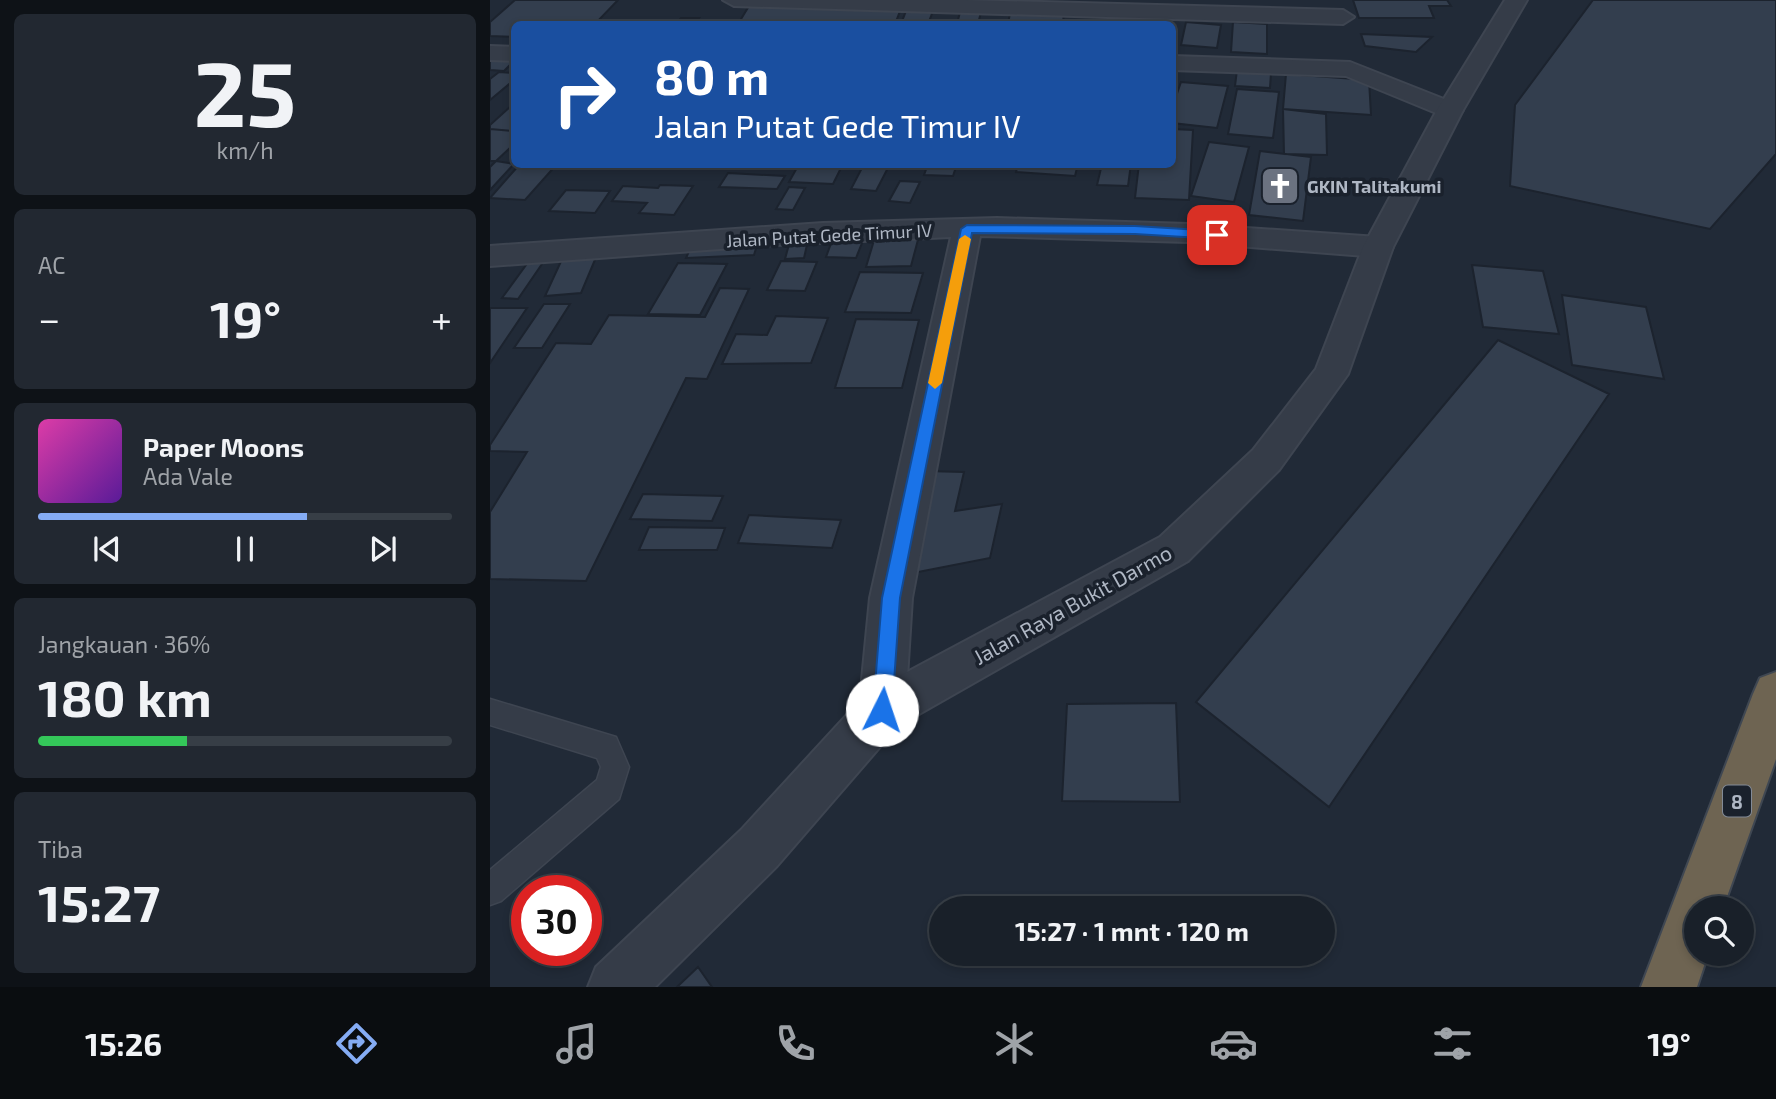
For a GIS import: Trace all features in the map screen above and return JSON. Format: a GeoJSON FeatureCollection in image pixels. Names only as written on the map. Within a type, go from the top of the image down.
{"type":"FeatureCollection","features":[{"type":"Feature","properties":{"kind":"highway","name":"8"},"geometry":{"type":"LineString","coordinates":[[1702,896],[1776,694]]}},
{"type":"Feature","properties":{"kind":"highway","name":"8"},"geometry":{"type":"LineString","coordinates":[[1669,987],[1684,946]]}},
{"type":"Feature","properties":{"kind":"street"},"geometry":{"type":"LineString","coordinates":[[734,0],[1340,9],[1358,65],[1350,69]]}},
{"type":"Feature","properties":{"kind":"street","name":"Jalan Raya Bukit Darmo"},"geometry":{"type":"LineString","coordinates":[[616,987],[759,848],[882,710],[1174,549],[1266,460],[1331,374],[1378,247],[1450,110],[1517,0]]}},
{"type":"Feature","properties":{"kind":"street"},"geometry":{"type":"LineString","coordinates":[[490,54],[511,54]]}},
{"type":"Feature","properties":{"kind":"street"},"geometry":{"type":"LineString","coordinates":[[1176,63],[1350,69],[1450,110]]}},
{"type":"Feature","properties":{"kind":"street"},"geometry":{"type":"LineString","coordinates":[[882,710],[891,598],[967,229]]}},
{"type":"Feature","properties":{"kind":"street","name":"Jalan Putat Gede Timur IV"},"geometry":{"type":"LineString","coordinates":[[490,256],[872,230],[967,229],[1135,230],[1378,247]]}},
{"type":"Feature","properties":{"kind":"lane"},"geometry":{"type":"LineString","coordinates":[[490,712],[606,747],[615,767],[609,789],[490,890]]}},
{"type":"Feature","properties":{"kind":"building"},"geometry":{"type":"Polygon","coordinates":[[[515,0],[618,0],[598,21],[511,21],[511,37],[490,36],[490,22],[515,0]]]}},
{"type":"Feature","properties":{"kind":"building"},"geometry":{"type":"Polygon","coordinates":[[[1353,0],[1447,0],[1451,6],[1429,6],[1434,18],[1359,18],[1353,0]]]}},
{"type":"Feature","properties":{"kind":"building"},"geometry":{"type":"Polygon","coordinates":[[[1593,0],[1776,0],[1776,154],[1710,229],[1510,186],[1515,105],[1593,0]]]}},
{"type":"Feature","properties":{"kind":"building"},"geometry":{"type":"Polygon","coordinates":[[[749,6],[902,6],[896,21],[740,21],[749,6]]]}},
{"type":"Feature","properties":{"kind":"building"},"geometry":{"type":"Polygon","coordinates":[[[1064,10],[1063,21],[1009,21],[1010,13],[1064,10]]]}},
{"type":"Feature","properties":{"kind":"building"},"geometry":{"type":"Polygon","coordinates":[[[906,11],[933,11],[929,21],[902,21],[906,11]]]}},
{"type":"Feature","properties":{"kind":"building"},"geometry":{"type":"Polygon","coordinates":[[[960,12],[981,12],[979,21],[958,21],[960,12]]]}},
{"type":"Feature","properties":{"kind":"building"},"geometry":{"type":"Polygon","coordinates":[[[681,18],[699,18],[696,21],[678,21],[681,18]]]}},
{"type":"Feature","properties":{"kind":"building"},"geometry":{"type":"Polygon","coordinates":[[[1186,22],[1221,25],[1217,48],[1181,45],[1186,22]]]}},
{"type":"Feature","properties":{"kind":"building"},"geometry":{"type":"Polygon","coordinates":[[[1233,22],[1267,24],[1267,54],[1231,52],[1233,22]]]}},
{"type":"Feature","properties":{"kind":"building"},"geometry":{"type":"Polygon","coordinates":[[[1361,34],[1432,37],[1416,52],[1365,46],[1361,34]]]}},
{"type":"Feature","properties":{"kind":"building"},"geometry":{"type":"Polygon","coordinates":[[[494,58],[511,58],[511,64],[504,71],[490,70],[490,61],[494,58]]]}},
{"type":"Feature","properties":{"kind":"building"},"geometry":{"type":"Polygon","coordinates":[[[1237,70],[1271,73],[1270,88],[1235,86],[1237,70]]]}},
{"type":"Feature","properties":{"kind":"building"},"geometry":{"type":"Polygon","coordinates":[[[499,72],[511,73],[511,82],[490,100],[490,79],[499,72]]]}},
{"type":"Feature","properties":{"kind":"building"},"geometry":{"type":"Polygon","coordinates":[[[1286,74],[1369,80],[1371,115],[1283,109],[1286,74]]]}},
{"type":"Feature","properties":{"kind":"building"},"geometry":{"type":"Polygon","coordinates":[[[1181,82],[1228,86],[1217,128],[1176,123],[1176,96],[1181,82]]]}},
{"type":"Feature","properties":{"kind":"building"},"geometry":{"type":"Polygon","coordinates":[[[1237,89],[1279,92],[1273,138],[1228,134],[1237,89]]]}},
{"type":"Feature","properties":{"kind":"building"},"geometry":{"type":"Polygon","coordinates":[[[511,106],[511,131],[490,129],[490,125],[511,106]]]}},
{"type":"Feature","properties":{"kind":"building"},"geometry":{"type":"Polygon","coordinates":[[[1283,109],[1326,114],[1327,155],[1284,154],[1283,109]]]}},
{"type":"Feature","properties":{"kind":"building"},"geometry":{"type":"Polygon","coordinates":[[[490,129],[511,131],[511,147],[496,161],[490,161],[490,129]]]}},
{"type":"Feature","properties":{"kind":"building"},"geometry":{"type":"Polygon","coordinates":[[[1176,129],[1193,130],[1189,200],[1135,198],[1139,168],[1176,168],[1176,129]]]}},
{"type":"Feature","properties":{"kind":"building"},"geometry":{"type":"Polygon","coordinates":[[[1209,142],[1249,147],[1234,202],[1191,196],[1209,142]]]}},
{"type":"Feature","properties":{"kind":"building","name":"GKIN Talitakumi"},"geometry":{"type":"Polygon","coordinates":[[[1260,151],[1311,157],[1303,221],[1249,215],[1260,151]]]}},
{"type":"Feature","properties":{"kind":"building"},"geometry":{"type":"Polygon","coordinates":[[[496,161],[511,164],[511,167],[490,190],[490,167],[496,161]]]}},
{"type":"Feature","properties":{"kind":"building"},"geometry":{"type":"Polygon","coordinates":[[[516,168],[553,168],[525,200],[490,198],[516,168]]]}},
{"type":"Feature","properties":{"kind":"building"},"geometry":{"type":"Polygon","coordinates":[[[797,168],[841,168],[833,184],[789,182],[797,168]]]}},
{"type":"Feature","properties":{"kind":"building"},"geometry":{"type":"Polygon","coordinates":[[[862,168],[888,168],[876,191],[851,189],[862,168]]]}},
{"type":"Feature","properties":{"kind":"building"},"geometry":{"type":"Polygon","coordinates":[[[927,168],[956,168],[953,176],[924,175],[927,168]]]}},
{"type":"Feature","properties":{"kind":"building"},"geometry":{"type":"Polygon","coordinates":[[[1017,168],[1077,168],[1075,176],[1016,172],[1017,168]]]}},
{"type":"Feature","properties":{"kind":"building"},"geometry":{"type":"Polygon","coordinates":[[[1101,168],[1130,168],[1128,186],[1097,185],[1101,168]]]}},
{"type":"Feature","properties":{"kind":"building"},"geometry":{"type":"Polygon","coordinates":[[[728,173],[785,176],[777,189],[719,187],[728,173]]]}},
{"type":"Feature","properties":{"kind":"building"},"geometry":{"type":"Polygon","coordinates":[[[900,181],[920,182],[910,203],[889,201],[900,181]]]}},
{"type":"Feature","properties":{"kind":"building"},"geometry":{"type":"Polygon","coordinates":[[[660,185],[693,186],[674,215],[639,213],[647,203],[612,201],[623,186],[658,188],[660,185]]]}},
{"type":"Feature","properties":{"kind":"building"},"geometry":{"type":"Polygon","coordinates":[[[789,187],[805,188],[793,210],[776,209],[789,187]]]}},
{"type":"Feature","properties":{"kind":"building"},"geometry":{"type":"Polygon","coordinates":[[[566,190],[610,191],[595,213],[549,211],[566,190]]]}},
{"type":"Feature","properties":{"kind":"building"},"geometry":{"type":"Polygon","coordinates":[[[809,236],[804,258],[785,259],[791,237],[809,236]]]}},
{"type":"Feature","properties":{"kind":"building"},"geometry":{"type":"Polygon","coordinates":[[[919,236],[911,266],[866,267],[875,237],[919,236]]]}},
{"type":"Feature","properties":{"kind":"building"},"geometry":{"type":"Polygon","coordinates":[[[833,238],[864,238],[856,258],[826,257],[833,238]]]}},
{"type":"Feature","properties":{"kind":"building"},"geometry":{"type":"Polygon","coordinates":[[[757,245],[754,255],[686,258],[691,247],[757,245]]]}},
{"type":"Feature","properties":{"kind":"building"},"geometry":{"type":"Polygon","coordinates":[[[597,255],[581,293],[545,296],[563,257],[597,255]]]}},
{"type":"Feature","properties":{"kind":"building"},"geometry":{"type":"Polygon","coordinates":[[[529,261],[544,261],[518,299],[502,298],[529,261]]]}},
{"type":"Feature","properties":{"kind":"building"},"geometry":{"type":"Polygon","coordinates":[[[781,261],[817,262],[805,291],[767,290],[781,261]]]}},
{"type":"Feature","properties":{"kind":"building"},"geometry":{"type":"Polygon","coordinates":[[[678,263],[727,264],[700,315],[648,314],[678,263]]]}},
{"type":"Feature","properties":{"kind":"building"},"geometry":{"type":"Polygon","coordinates":[[[1472,265],[1543,271],[1559,334],[1483,327],[1472,265]]]}},
{"type":"Feature","properties":{"kind":"building"},"geometry":{"type":"Polygon","coordinates":[[[860,272],[923,273],[911,313],[845,312],[860,272]]]}},
{"type":"Feature","properties":{"kind":"building"},"geometry":{"type":"Polygon","coordinates":[[[720,288],[749,289],[707,379],[686,378],[586,581],[490,579],[490,512],[527,452],[490,451],[490,445],[556,343],[591,344],[609,315],[705,317],[720,288]]]}},
{"type":"Feature","properties":{"kind":"building"},"geometry":{"type":"Polygon","coordinates":[[[1562,295],[1646,307],[1664,379],[1572,365],[1562,295]]]}},
{"type":"Feature","properties":{"kind":"building"},"geometry":{"type":"Polygon","coordinates":[[[544,304],[570,304],[542,348],[514,348],[544,304]]]}},
{"type":"Feature","properties":{"kind":"building"},"geometry":{"type":"Polygon","coordinates":[[[490,308],[527,308],[490,363],[490,308]]]}},
{"type":"Feature","properties":{"kind":"building"},"geometry":{"type":"Polygon","coordinates":[[[776,316],[828,318],[811,363],[722,364],[736,334],[767,335],[776,316]]]}},
{"type":"Feature","properties":{"kind":"building"},"geometry":{"type":"Polygon","coordinates":[[[856,319],[919,320],[902,388],[835,388],[856,319]]]}},
{"type":"Feature","properties":{"kind":"building"},"geometry":{"type":"Polygon","coordinates":[[[1498,340],[1609,394],[1329,807],[1196,702],[1498,340]]]}},
{"type":"Feature","properties":{"kind":"building"},"geometry":{"type":"Polygon","coordinates":[[[925,471],[964,472],[955,511],[1002,504],[990,558],[913,573],[925,471]]]}},
{"type":"Feature","properties":{"kind":"building"},"geometry":{"type":"Polygon","coordinates":[[[643,494],[723,496],[712,521],[630,519],[643,494]]]}},
{"type":"Feature","properties":{"kind":"building"},"geometry":{"type":"Polygon","coordinates":[[[749,515],[841,520],[832,548],[738,543],[749,515]]]}},
{"type":"Feature","properties":{"kind":"building"},"geometry":{"type":"Polygon","coordinates":[[[649,527],[725,528],[717,550],[639,550],[649,527]]]}},
{"type":"Feature","properties":{"kind":"building"},"geometry":{"type":"Polygon","coordinates":[[[1176,703],[1180,802],[1062,801],[1067,704],[1176,703]]]}},
{"type":"Feature","properties":{"kind":"building"},"geometry":{"type":"Polygon","coordinates":[[[698,967],[712,987],[677,987],[698,967]]]}},
{"type":"Feature","properties":{"kind":"slow traffic"},"geometry":{"type":"LineString","coordinates":[[935,383],[965,239]]}},
{"type":"Feature","properties":{"kind":"place","name":"GKIN Talitakumi"},"geometry":{"type":"Point","coordinates":[1280,186]}},
{"type":"Feature","properties":{"kind":"route"},"geometry":{"type":"LineString","coordinates":[[882,710],[891,598],[967,229],[1135,230],[1217,235]]}}]}
